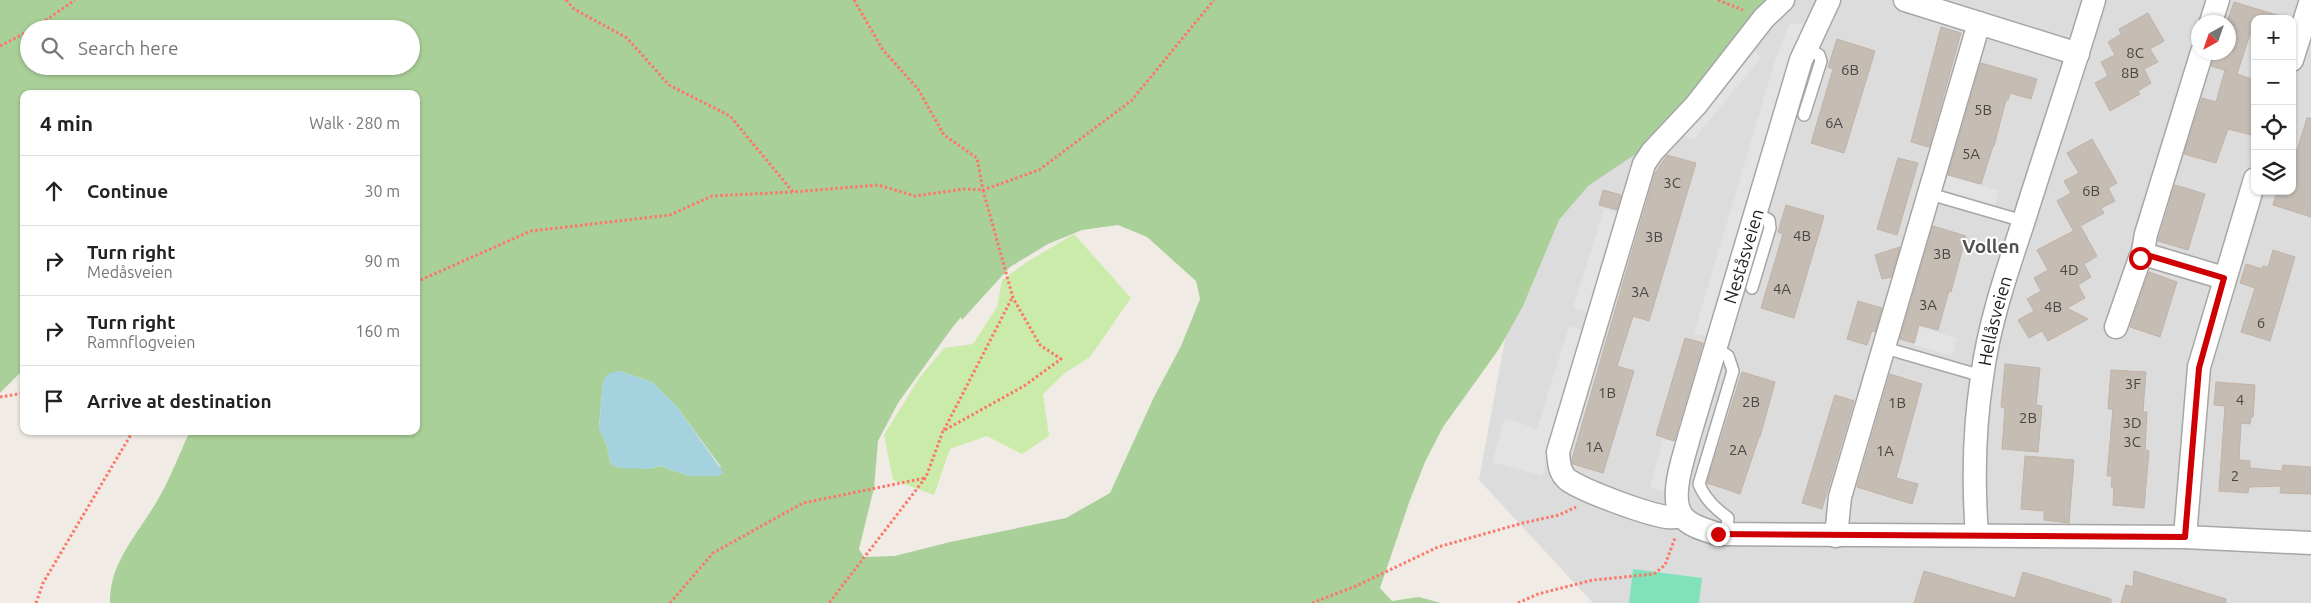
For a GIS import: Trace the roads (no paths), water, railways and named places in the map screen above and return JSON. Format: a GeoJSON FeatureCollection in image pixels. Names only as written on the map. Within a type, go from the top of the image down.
{"type":"FeatureCollection","features":[{"type":"Feature","properties":{"kind":"street"},"geometry":{"type":"LineString","coordinates":[[1783,0],[1764,18],[1696,105],[1652,152],[1644,164],[1558,452],[1559,466],[1568,480],[1653,514],[1670,518],[1682,516],[1691,524],[1718,534],[2185,537],[2311,542]]}},
{"type":"Feature","properties":{"kind":"street","name":"Neståsveien"},"geometry":{"type":"LineString","coordinates":[[1682,516],[1676,498],[1678,479],[1715,348],[1806,48],[1829,0]]}},
{"type":"Feature","properties":{"kind":"street"},"geometry":{"type":"LineString","coordinates":[[1905,0],[2078,54]]}},
{"type":"Feature","properties":{"kind":"street","name":"Hellåsveien"},"geometry":{"type":"LineString","coordinates":[[1977,535],[1974,488],[1976,440],[1982,376],[1998,300],[2094,0]]}},
{"type":"Feature","properties":{"kind":"street"},"geometry":{"type":"LineString","coordinates":[[2213,15],[2218,0]]}},
{"type":"Feature","properties":{"kind":"street"},"geometry":{"type":"LineString","coordinates":[[2296,47],[2311,0]]}},
{"type":"Feature","properties":{"kind":"street"},"geometry":{"type":"LineString","coordinates":[[1836,536],[1840,497],[1979,23]]}},
{"type":"Feature","properties":{"kind":"street"},"geometry":{"type":"LineString","coordinates":[[2200,60],[2146,234],[2143,250],[2147,255],[2224,278]]}},
{"type":"Feature","properties":{"kind":"street"},"geometry":{"type":"LineString","coordinates":[[2185,537],[2199,368],[2251,192]]}},
{"type":"Feature","properties":{"kind":"street"},"geometry":{"type":"LineString","coordinates":[[2116,327],[2140,258],[2147,255]]}},
{"type":"Feature","properties":{"kind":"lane"},"geometry":{"type":"LineString","coordinates":[[1804,115],[1821,61],[1819,55],[1806,48]]}},
{"type":"Feature","properties":{"kind":"lane"},"geometry":{"type":"LineString","coordinates":[[1930,194],[2023,221]]}},
{"type":"Feature","properties":{"kind":"lane"},"geometry":{"type":"LineString","coordinates":[[1752,288],[1770,228],[1769,220],[1756,213]]}},
{"type":"Feature","properties":{"kind":"lane"},"geometry":{"type":"LineString","coordinates":[[1715,348],[1728,356],[1733,371],[1699,484],[1711,505],[1728,518],[1726,534]]}},
{"type":"Feature","properties":{"kind":"lane"},"geometry":{"type":"LineString","coordinates":[[1885,348],[1982,376]]}},
{"type":"Feature","properties":{"kind":"water"},"geometry":{"type":"Polygon","coordinates":[[[619,371],[652,382],[677,407],[724,473],[718,476],[690,476],[660,466],[649,469],[620,468],[611,465],[607,446],[599,428],[603,381],[608,374],[619,371]]]}},
{"type":"Feature","properties":{"kind":"district","name":"Vollen"},"geometry":{"type":"Point","coordinates":[1991,246]}}]}
